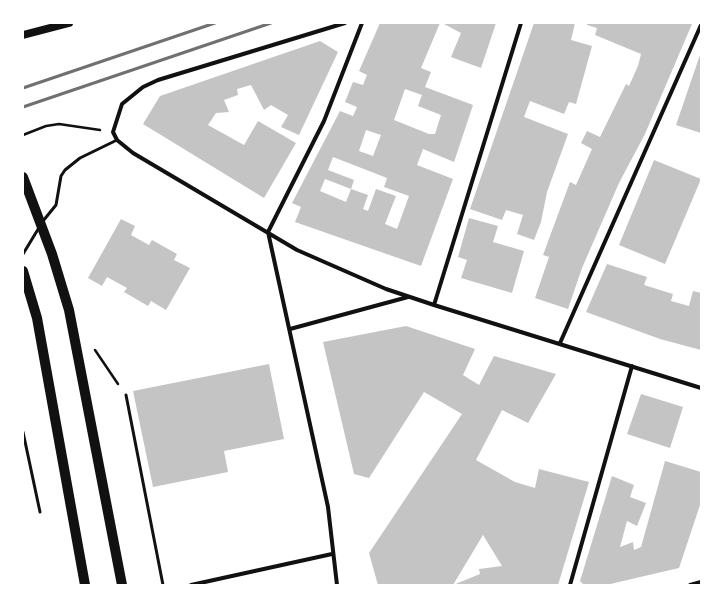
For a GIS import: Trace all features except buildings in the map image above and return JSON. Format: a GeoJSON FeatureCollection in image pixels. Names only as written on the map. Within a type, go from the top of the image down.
{"type":"FeatureCollection","features":[{"type":"Feature","properties":{"kind":"main road"},"geometry":{"type":"LineString","coordinates":[[23,35],[69,23]]}},
{"type":"Feature","properties":{"kind":"main road"},"geometry":{"type":"LineString","coordinates":[[23,177],[52,254],[69,310],[122,585]]}},
{"type":"Feature","properties":{"kind":"main road"},"geometry":{"type":"LineString","coordinates":[[23,271],[36,318],[85,585]]}},
{"type":"Feature","properties":{"kind":"street"},"geometry":{"type":"LineString","coordinates":[[345,23],[158,80],[132,94],[122,104],[113,132],[116,140],[133,153],[297,250],[408,297],[701,388]]}},
{"type":"Feature","properties":{"kind":"street"},"geometry":{"type":"LineString","coordinates":[[337,585],[332,554],[328,507],[268,232],[324,121],[362,23]]}},
{"type":"Feature","properties":{"kind":"street"},"geometry":{"type":"LineString","coordinates":[[434,305],[521,23]]}},
{"type":"Feature","properties":{"kind":"street"},"geometry":{"type":"LineString","coordinates":[[560,343],[701,25]]}},
{"type":"Feature","properties":{"kind":"street"},"geometry":{"type":"LineString","coordinates":[[290,329],[408,297]]}},
{"type":"Feature","properties":{"kind":"street"},"geometry":{"type":"LineString","coordinates":[[570,585],[632,366]]}},
{"type":"Feature","properties":{"kind":"street"},"geometry":{"type":"LineString","coordinates":[[190,585],[332,554]]}},
{"type":"Feature","properties":{"kind":"street"},"geometry":{"type":"LineString","coordinates":[[690,585],[700,583],[701,576]]}},
{"type":"Feature","properties":{"kind":"lane"},"geometry":{"type":"LineString","coordinates":[[23,254],[44,220],[56,204],[61,176],[80,158],[116,140]]}},
{"type":"Feature","properties":{"kind":"lane"},"geometry":{"type":"LineString","coordinates":[[126,395],[163,585]]}},
{"type":"Feature","properties":{"kind":"lane"},"geometry":{"type":"LineString","coordinates":[[23,432],[40,512]]}},
{"type":"Feature","properties":{"kind":"path"},"geometry":{"type":"LineString","coordinates":[[23,135],[46,126],[58,124],[113,132]]}},
{"type":"Feature","properties":{"kind":"railway"},"geometry":{"type":"LineString","coordinates":[[23,88],[215,23]]}},
{"type":"Feature","properties":{"kind":"railway"},"geometry":{"type":"LineString","coordinates":[[23,107],[271,23]]}}]}
